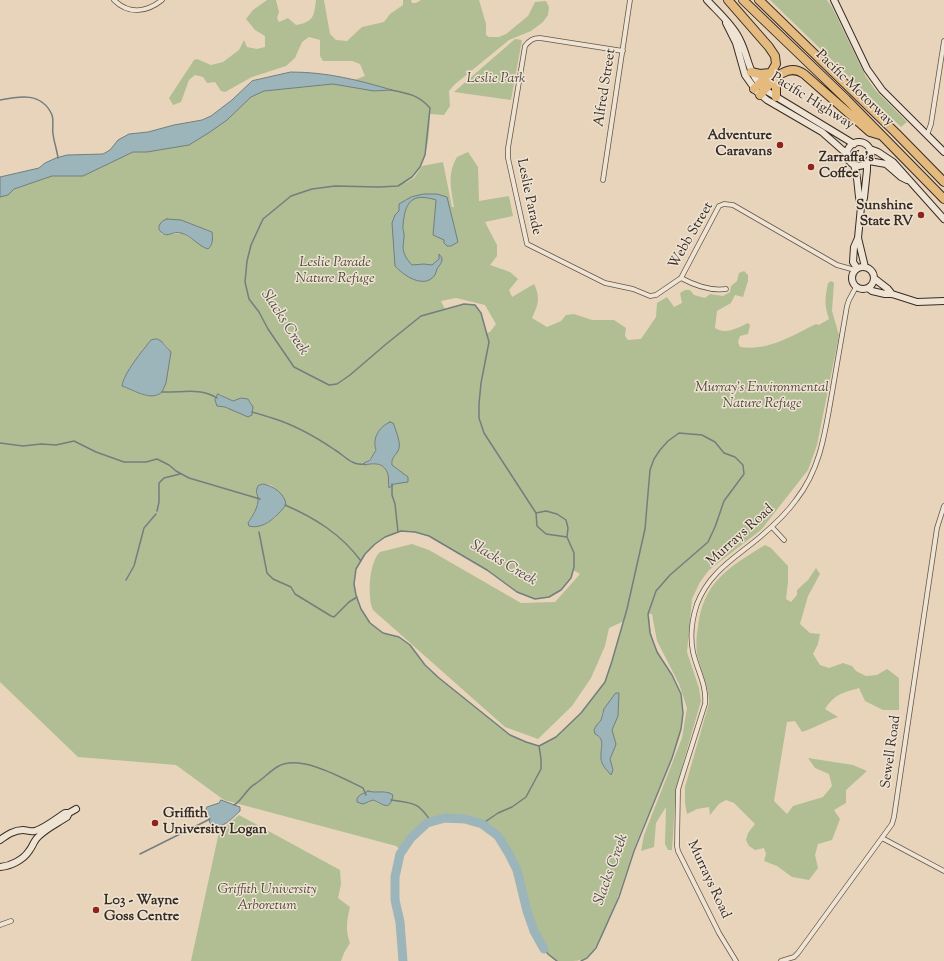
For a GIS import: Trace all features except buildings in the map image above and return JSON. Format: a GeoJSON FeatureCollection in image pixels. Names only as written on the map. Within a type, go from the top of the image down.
{"type":"FeatureCollection","features":[{"type":"Feature","properties":{"kind":"highway"},"geometry":{"type":"LineString","coordinates":[[728,0],[773,51],[776,61],[773,76],[776,97]]}},
{"type":"Feature","properties":{"kind":"highway","name":"Pacific Motorway"},"geometry":{"type":"LineString","coordinates":[[743,0],[883,136],[944,199]]}},
{"type":"Feature","properties":{"kind":"highway","name":"Pacific Motorway"},"geometry":{"type":"LineString","coordinates":[[759,0],[896,133],[944,182]]}},
{"type":"Feature","properties":{"kind":"highway"},"geometry":{"type":"LineString","coordinates":[[760,89],[773,76],[786,71],[799,71],[870,132],[883,136]]}},
{"type":"Feature","properties":{"kind":"highway"},"geometry":{"type":"LineString","coordinates":[[751,72],[773,76]]}},
{"type":"Feature","properties":{"kind":"street"},"geometry":{"type":"LineString","coordinates":[[114,0],[127,8],[140,11],[153,7],[162,0]]}},
{"type":"Feature","properties":{"kind":"street","name":"Alfred Street"},"geometry":{"type":"LineString","coordinates":[[603,180],[630,0]]}},
{"type":"Feature","properties":{"kind":"street"},"geometry":{"type":"LineString","coordinates":[[707,0],[724,18]]}},
{"type":"Feature","properties":{"kind":"street"},"geometry":{"type":"LineString","coordinates":[[834,0],[867,69],[874,80],[882,90],[944,152]]}},
{"type":"Feature","properties":{"kind":"street","name":"Pacific Highway"},"geometry":{"type":"LineString","coordinates":[[724,18],[739,38],[751,72],[760,89],[823,124],[854,144]]}},
{"type":"Feature","properties":{"kind":"street","name":"Pacific Highway"},"geometry":{"type":"LineString","coordinates":[[724,18],[736,43],[745,75],[760,89],[822,132],[847,154]]}},
{"type":"Feature","properties":{"kind":"street","name":"Leslie Parade"},"geometry":{"type":"LineString","coordinates":[[622,51],[540,38],[534,38],[529,41],[523,52],[508,148],[508,158],[527,244],[601,281],[633,289]]}},
{"type":"Feature","properties":{"kind":"street"},"geometry":{"type":"LineString","coordinates":[[927,135],[931,124],[944,41]]}},
{"type":"Feature","properties":{"kind":"street"},"geometry":{"type":"LineString","coordinates":[[909,181],[901,177],[886,164],[868,162],[860,166],[854,165],[849,161],[847,154],[849,148],[854,144],[865,144],[870,149],[878,152],[893,162],[944,219]]}},
{"type":"Feature","properties":{"kind":"street"},"geometry":{"type":"LineString","coordinates":[[858,238],[865,267],[873,273],[874,279],[874,283],[868,288],[862,290],[853,284],[852,277],[856,269],[853,262],[853,255],[854,247],[858,238],[868,162],[871,155],[870,149]]}},
{"type":"Feature","properties":{"kind":"street"},"geometry":{"type":"LineString","coordinates":[[854,165],[858,178],[858,197],[861,207]]}},
{"type":"Feature","properties":{"kind":"street","name":"Webb Street"},"geometry":{"type":"LineString","coordinates":[[633,289],[650,296],[656,295],[681,278],[719,206],[724,204],[733,205],[837,265],[856,269]]}},
{"type":"Feature","properties":{"kind":"street"},"geometry":{"type":"LineString","coordinates":[[856,269],[865,267]]}},
{"type":"Feature","properties":{"kind":"street"},"geometry":{"type":"LineString","coordinates":[[681,278],[689,283],[714,290],[726,289]]}},
{"type":"Feature","properties":{"kind":"street"},"geometry":{"type":"LineString","coordinates":[[874,279],[888,289],[892,294]]}},
{"type":"Feature","properties":{"kind":"street","name":"Murrays Road"},"geometry":{"type":"LineString","coordinates":[[736,961],[719,933],[678,851],[676,838],[678,790],[705,704],[706,690],[693,652],[693,620],[698,604],[714,575],[725,564],[772,527],[795,502],[806,487],[822,448],[847,306],[856,287]]}},
{"type":"Feature","properties":{"kind":"street"},"geometry":{"type":"LineString","coordinates":[[868,288],[872,291],[892,294],[917,302],[944,301]]}},
{"type":"Feature","properties":{"kind":"street","name":"Sewell Road"},"geometry":{"type":"LineString","coordinates":[[781,961],[794,957],[798,953],[892,824],[937,528],[944,506]]}},
{"type":"Feature","properties":{"kind":"street"},"geometry":{"type":"LineString","coordinates":[[772,527],[784,540]]}},
{"type":"Feature","properties":{"kind":"street"},"geometry":{"type":"LineString","coordinates":[[0,840],[8,834],[18,830],[29,832],[36,830],[65,813],[69,813],[76,809]]}},
{"type":"Feature","properties":{"kind":"street"},"geometry":{"type":"LineString","coordinates":[[1,867],[13,864],[22,858],[29,852],[34,841],[46,830],[67,817],[69,813]]}},
{"type":"Feature","properties":{"kind":"street"},"geometry":{"type":"LineString","coordinates":[[29,832],[34,841]]}},
{"type":"Feature","properties":{"kind":"street"},"geometry":{"type":"LineString","coordinates":[[882,838],[944,871]]}},
{"type":"Feature","properties":{"kind":"street"},"geometry":{"type":"LineString","coordinates":[[0,925],[11,921]]}},
{"type":"Feature","properties":{"kind":"green space"},"geometry":{"type":"Polygon","coordinates":[[[267,0],[276,0],[279,12],[277,18],[279,22],[288,18],[296,25],[310,20],[314,14],[316,0],[324,0],[330,34],[336,40],[347,41],[362,27],[384,22],[390,14],[403,5],[403,0],[411,0],[412,3],[416,3],[421,0],[479,0],[486,24],[486,35],[489,37],[499,37],[506,34],[528,16],[535,2],[546,1],[549,7],[548,15],[543,22],[531,31],[509,40],[454,85],[449,91],[450,106],[444,115],[430,114],[426,152],[419,168],[405,183],[414,178],[422,166],[443,162],[452,207],[454,207],[451,181],[452,169],[457,157],[468,152],[478,167],[479,201],[509,196],[513,216],[485,222],[497,245],[497,256],[490,265],[510,272],[518,279],[509,290],[512,297],[534,284],[538,301],[532,318],[547,327],[561,321],[566,315],[574,314],[592,320],[614,320],[626,328],[625,336],[628,340],[641,339],[656,317],[657,303],[667,297],[674,307],[682,303],[680,293],[685,290],[690,290],[694,295],[705,298],[710,294],[723,296],[730,292],[731,286],[737,281],[739,273],[744,271],[748,275],[748,281],[743,297],[735,295],[731,303],[717,311],[715,328],[727,331],[736,329],[748,323],[750,325],[748,334],[740,336],[738,342],[740,347],[761,347],[780,342],[829,319],[827,314],[826,293],[828,283],[831,281],[834,283],[832,311],[839,335],[817,445],[808,470],[761,530],[709,570],[700,582],[692,599],[687,652],[699,688],[701,701],[676,788],[672,850],[668,850],[665,844],[666,807],[656,823],[654,847],[641,851],[644,835],[682,738],[687,708],[679,684],[657,641],[652,614],[649,614],[652,638],[662,660],[678,687],[682,702],[683,720],[677,744],[633,851],[608,923],[596,946],[588,956],[582,960],[556,961],[546,952],[531,923],[514,864],[505,847],[494,833],[477,823],[455,818],[446,818],[430,822],[412,837],[402,851],[396,846],[224,800],[176,765],[78,757],[0,682],[0,187],[198,128],[254,87],[346,83],[365,76],[360,64],[352,61],[323,61],[320,56],[320,40],[309,37],[302,42],[295,58],[286,66],[252,77],[225,92],[221,91],[215,82],[207,83],[203,77],[195,75],[189,80],[181,102],[173,105],[169,98],[194,60],[197,59],[211,65],[223,62],[239,50],[244,40],[247,47],[257,49],[265,47],[265,36],[255,30],[246,19],[253,10],[267,0]],[[168,219],[161,234],[181,233],[197,242],[209,230],[186,222],[168,219]],[[456,298],[441,301],[445,309],[464,304],[475,305],[481,313],[486,333],[490,332],[496,324],[485,305],[456,298]],[[157,339],[151,340],[129,369],[122,386],[142,395],[158,395],[162,392],[165,383],[170,352],[166,345],[162,342],[157,339]],[[220,394],[215,400],[217,406],[228,409],[252,404],[248,399],[241,398],[233,401],[220,394]],[[387,424],[378,432],[372,457],[364,463],[378,464],[384,467],[392,485],[408,477],[392,465],[398,440],[394,425],[387,424]],[[263,484],[256,509],[248,522],[249,525],[260,526],[276,517],[279,492],[271,485],[263,484]],[[401,531],[385,537],[365,554],[356,569],[354,584],[361,609],[370,623],[383,633],[399,637],[410,645],[425,665],[439,678],[510,735],[539,746],[556,737],[581,713],[605,682],[624,621],[609,628],[605,646],[591,678],[572,706],[538,739],[505,727],[373,610],[370,597],[370,580],[373,563],[380,552],[412,544],[429,550],[521,603],[555,602],[580,574],[573,570],[571,578],[561,590],[549,597],[535,599],[517,592],[487,570],[429,536],[415,532],[401,531]],[[619,694],[602,713],[601,720],[594,730],[595,733],[599,736],[602,742],[601,760],[603,765],[613,770],[610,759],[616,744],[612,730],[619,704],[619,694]],[[387,791],[373,793],[363,793],[368,803],[373,800],[380,804],[387,791]]]}},
{"type":"Feature","properties":{"kind":"green space"},"geometry":{"type":"Polygon","coordinates":[[[770,0],[827,0],[832,7],[866,77],[876,91],[907,122],[901,127],[770,0]]]}},
{"type":"Feature","properties":{"kind":"green space","name":"Leslie Park"},"geometry":{"type":"Polygon","coordinates":[[[515,39],[522,40],[511,100],[454,92],[515,39]]]}},
{"type":"Feature","properties":{"kind":"green space"},"geometry":{"type":"Polygon","coordinates":[[[765,545],[771,548],[788,566],[786,599],[791,602],[797,595],[797,590],[808,580],[816,568],[820,574],[808,596],[800,624],[810,633],[820,634],[818,644],[813,654],[820,665],[829,668],[843,663],[852,666],[856,671],[866,676],[877,675],[887,669],[899,678],[899,710],[883,710],[865,701],[859,688],[839,695],[832,700],[825,709],[838,717],[802,732],[795,721],[787,722],[774,801],[787,814],[793,806],[823,797],[832,786],[829,774],[815,768],[808,758],[853,765],[867,771],[846,790],[846,803],[834,810],[840,819],[832,840],[818,844],[815,855],[818,868],[809,880],[792,877],[777,866],[764,861],[766,854],[764,848],[755,850],[749,846],[746,840],[748,833],[755,824],[734,803],[726,800],[719,804],[710,815],[709,807],[697,809],[687,814],[685,803],[685,787],[709,703],[706,685],[697,655],[696,641],[701,611],[712,587],[720,577],[740,561],[765,545]]]}},
{"type":"Feature","properties":{"kind":"green space","name":"Griffith University Arboretum"},"geometry":{"type":"Polygon","coordinates":[[[239,815],[340,870],[341,884],[338,898],[350,907],[347,934],[350,943],[341,961],[191,961],[219,832],[239,815]]]}},
{"type":"Feature","properties":{"kind":"water"},"geometry":{"type":"Polygon","coordinates":[[[291,72],[317,73],[342,77],[392,90],[374,91],[333,84],[264,91],[251,97],[227,120],[189,145],[147,152],[133,152],[83,176],[52,176],[14,189],[8,195],[0,197],[0,177],[39,168],[45,163],[67,155],[103,154],[110,150],[118,140],[129,134],[148,132],[202,120],[211,116],[232,100],[252,81],[291,72]]]}},
{"type":"Feature","properties":{"kind":"water"},"geometry":{"type":"Polygon","coordinates":[[[424,194],[437,194],[447,197],[458,242],[451,246],[447,246],[444,243],[444,240],[433,235],[436,200],[421,197],[411,201],[405,211],[403,227],[403,250],[406,257],[412,265],[432,265],[439,259],[439,254],[442,258],[435,275],[425,281],[420,281],[408,277],[395,266],[392,223],[395,215],[399,211],[399,204],[411,197],[424,194]]]}},
{"type":"Feature","properties":{"kind":"water"},"geometry":{"type":"Polygon","coordinates":[[[164,220],[181,220],[212,232],[211,246],[208,249],[204,248],[188,236],[178,232],[168,235],[163,234],[159,227],[164,220]]]}},
{"type":"Feature","properties":{"kind":"water"},"geometry":{"type":"Polygon","coordinates":[[[157,339],[161,341],[171,352],[166,383],[162,392],[158,395],[148,396],[122,386],[126,375],[139,356],[151,340],[157,339]]]}},
{"type":"Feature","properties":{"kind":"water"},"geometry":{"type":"Polygon","coordinates":[[[218,394],[233,401],[241,398],[248,399],[253,407],[252,415],[248,417],[225,407],[217,406],[215,400],[218,394]]]}},
{"type":"Feature","properties":{"kind":"water"},"geometry":{"type":"Polygon","coordinates":[[[390,422],[394,425],[399,445],[392,465],[408,477],[408,482],[394,484],[389,488],[387,471],[382,466],[379,464],[364,465],[364,463],[370,460],[376,450],[375,441],[377,433],[390,422]]]}},
{"type":"Feature","properties":{"kind":"water"},"geometry":{"type":"Polygon","coordinates":[[[263,484],[278,491],[284,497],[286,505],[274,518],[265,524],[255,527],[249,526],[248,523],[255,511],[258,501],[256,491],[257,488],[263,484]]]}},
{"type":"Feature","properties":{"kind":"water"},"geometry":{"type":"Polygon","coordinates":[[[616,693],[619,693],[618,716],[612,730],[616,744],[610,759],[613,770],[611,775],[601,761],[602,744],[600,738],[595,734],[594,730],[601,720],[604,709],[616,693]]]}},
{"type":"Feature","properties":{"kind":"water"},"geometry":{"type":"Polygon","coordinates":[[[368,791],[390,793],[393,795],[392,801],[388,805],[373,800],[363,804],[357,802],[359,796],[368,791]]]}},
{"type":"Feature","properties":{"kind":"water"},"geometry":{"type":"Polygon","coordinates":[[[221,800],[240,807],[240,811],[223,825],[211,825],[205,811],[207,807],[219,803],[221,800]]]}},
{"type":"Feature","properties":{"kind":"waterway","name":"Slacks Creek"},"geometry":{"type":"LineString","coordinates":[[391,90],[417,97],[430,108],[425,155],[420,167],[412,177],[398,186],[335,186],[312,189],[291,196],[263,219],[251,245],[247,261],[245,282],[249,299],[294,367],[329,385],[337,384],[350,375],[421,316],[464,304],[475,305],[481,313],[489,342],[481,383],[479,404],[479,418],[484,433],[536,513],[537,526],[546,534],[567,537],[574,553],[574,567],[571,578],[561,590],[549,597],[535,599],[517,592],[487,570],[429,536],[415,532],[401,531],[385,537],[375,544],[365,554],[356,569],[354,584],[356,595],[361,609],[370,623],[383,633],[399,637],[410,645],[425,665],[439,678],[510,735],[539,746],[556,737],[581,713],[605,682],[627,609],[645,529],[650,470],[654,459],[660,450],[668,441],[679,433],[702,435],[715,442],[724,453],[735,457],[743,465],[744,474],[724,501],[708,542],[670,575],[656,591],[648,614],[650,633],[657,652],[672,675],[681,694],[683,713],[681,729],[672,758],[634,851],[619,897],[596,948],[587,958],[581,961]]}},
{"type":"Feature","properties":{"kind":"waterway"},"geometry":{"type":"LineString","coordinates":[[0,100],[15,97],[30,97],[42,102],[48,108],[53,117],[53,134],[58,158]]}},
{"type":"Feature","properties":{"kind":"waterway"},"geometry":{"type":"LineString","coordinates":[[162,392],[190,391],[204,393],[217,398]]}},
{"type":"Feature","properties":{"kind":"waterway"},"geometry":{"type":"LineString","coordinates":[[252,412],[281,421],[297,428],[320,440],[352,462],[356,464],[364,464]]}},
{"type":"Feature","properties":{"kind":"waterway"},"geometry":{"type":"LineString","coordinates":[[0,443],[23,446],[41,444],[56,445],[74,441],[96,452],[124,462],[146,462],[157,459],[189,478],[260,499]]}},
{"type":"Feature","properties":{"kind":"waterway"},"geometry":{"type":"LineString","coordinates":[[157,511],[159,502],[159,483],[164,478],[180,474]]}},
{"type":"Feature","properties":{"kind":"waterway"},"geometry":{"type":"LineString","coordinates":[[392,484],[392,495],[395,504],[398,532]]}},
{"type":"Feature","properties":{"kind":"waterway"},"geometry":{"type":"LineString","coordinates":[[285,505],[307,515],[327,528],[345,543],[361,561]]}},
{"type":"Feature","properties":{"kind":"waterway"},"geometry":{"type":"LineString","coordinates":[[536,513],[546,511],[557,514],[566,520],[568,528],[567,537]]}},
{"type":"Feature","properties":{"kind":"waterway"},"geometry":{"type":"LineString","coordinates":[[126,580],[134,566],[144,528],[156,514]]}},
{"type":"Feature","properties":{"kind":"waterway"},"geometry":{"type":"LineString","coordinates":[[259,532],[267,573],[273,579],[291,587],[295,594],[334,617],[349,602],[357,597]]}},
{"type":"Feature","properties":{"kind":"waterway"},"geometry":{"type":"LineString","coordinates":[[482,824],[498,813],[512,807],[526,797],[541,769],[539,746]]}},
{"type":"Feature","properties":{"kind":"waterway"},"geometry":{"type":"LineString","coordinates":[[234,805],[252,786],[271,771],[286,763],[297,763],[321,768],[363,788],[366,795]]}},
{"type":"Feature","properties":{"kind":"waterway"},"geometry":{"type":"LineString","coordinates":[[391,800],[410,803],[419,807],[427,815],[431,822]]}},
{"type":"Feature","properties":{"kind":"waterway","name":"Slacks Creek"},"geometry":{"type":"LineString","coordinates":[[403,961],[400,922],[395,900],[395,877],[400,854],[411,838],[427,823],[445,818],[465,819],[482,824],[498,836],[517,870],[527,911],[534,931],[544,949]]}},
{"type":"Feature","properties":{"kind":"waterway"},"geometry":{"type":"LineString","coordinates":[[140,854],[210,819]]}},
{"type":"Feature","properties":{"kind":"waterway","name":"Slacks Creek"},"geometry":{"type":"LineString","coordinates":[[544,949],[557,961]]}},
{"type":"Feature","properties":{"kind":"place","name":"Adventure Caravans"},"geometry":{"type":"Point","coordinates":[780,145]}},
{"type":"Feature","properties":{"kind":"place","name":"Zarraffa's Coffee"},"geometry":{"type":"Point","coordinates":[811,167]}},
{"type":"Feature","properties":{"kind":"place","name":"Sunshine State RV"},"geometry":{"type":"Point","coordinates":[921,215]}},
{"type":"Feature","properties":{"kind":"place","name":"Griffith University Logan"},"geometry":{"type":"Point","coordinates":[155,823]}},
{"type":"Feature","properties":{"kind":"place","name":"L03 - Wayne Goss Centre"},"geometry":{"type":"Point","coordinates":[96,910]}},
{"type":"Feature","properties":{"kind":"park label","name":"Leslie Parade Nature Refuge"},"geometry":{"type":"Point","coordinates":[335,272]}},
{"type":"Feature","properties":{"kind":"park label","name":"Murray's Environmental Nature Refuge"},"geometry":{"type":"Point","coordinates":[762,398]}}]}
